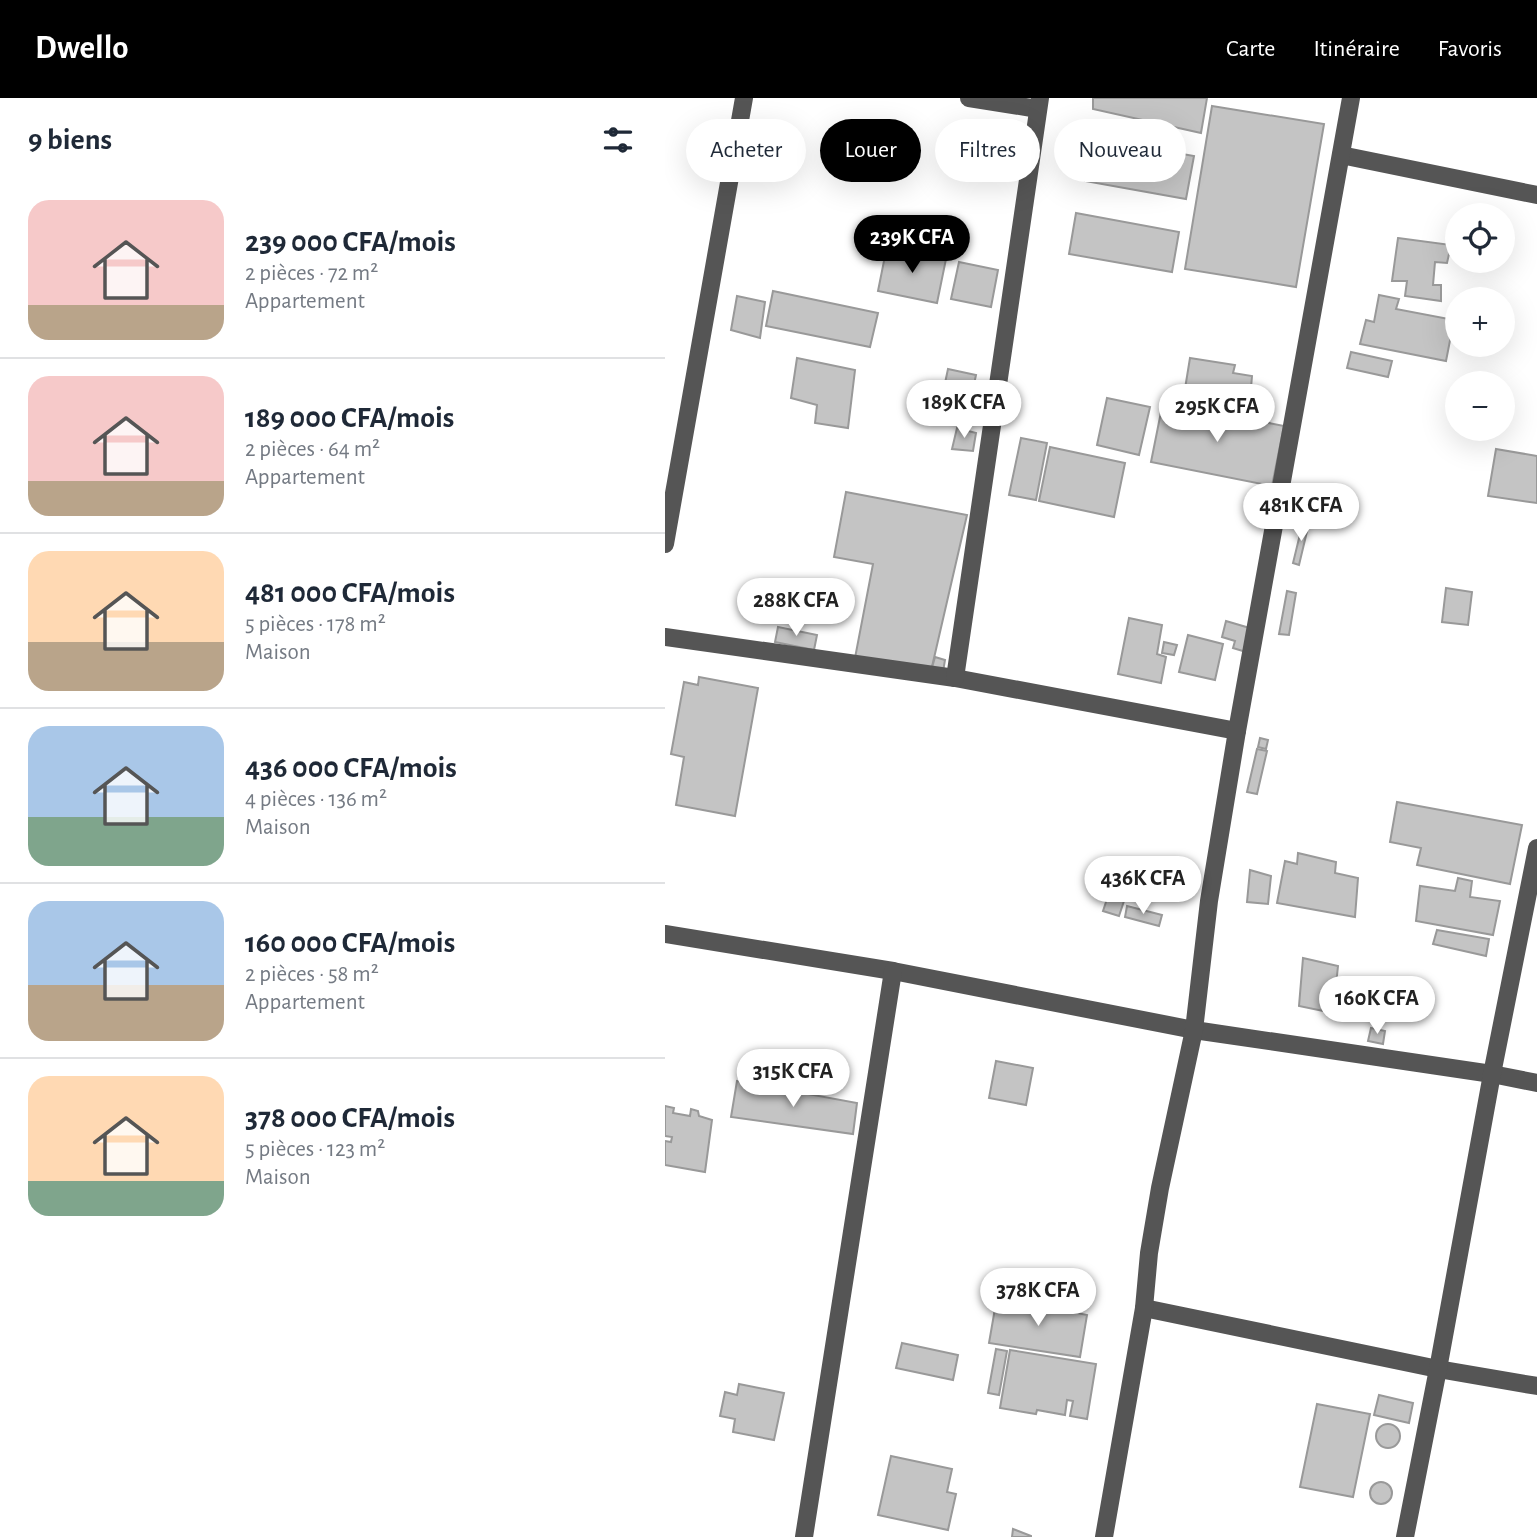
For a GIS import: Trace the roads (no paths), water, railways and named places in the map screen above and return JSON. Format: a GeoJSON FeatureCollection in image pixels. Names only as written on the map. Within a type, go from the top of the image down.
{"type":"FeatureCollection","features":[{"type":"Feature","properties":{"kind":"street"},"geometry":{"type":"LineString","coordinates":[[665,544],[744,98]]}},
{"type":"Feature","properties":{"kind":"street"},"geometry":{"type":"LineString","coordinates":[[955,678],[1039,103],[969,98]]}},
{"type":"Feature","properties":{"kind":"street"},"geometry":{"type":"LineString","coordinates":[[1104,1537],[1144,1308],[1149,1253],[1160,1188],[1194,1030],[1209,901],[1237,731],[1351,98]]}},
{"type":"Feature","properties":{"kind":"street"},"geometry":{"type":"LineString","coordinates":[[1342,155],[1537,195]]}},
{"type":"Feature","properties":{"kind":"street"},"geometry":{"type":"LineString","coordinates":[[665,637],[955,678],[1237,731]]}},
{"type":"Feature","properties":{"kind":"street"},"geometry":{"type":"LineString","coordinates":[[1405,1537],[1537,848]]}},
{"type":"Feature","properties":{"kind":"street"},"geometry":{"type":"LineString","coordinates":[[665,934],[893,971],[1194,1030],[1537,1083]]}},
{"type":"Feature","properties":{"kind":"street"},"geometry":{"type":"LineString","coordinates":[[804,1537],[893,971]]}},
{"type":"Feature","properties":{"kind":"street"},"geometry":{"type":"LineString","coordinates":[[1144,1308],[1439,1369],[1537,1386]]}}]}
